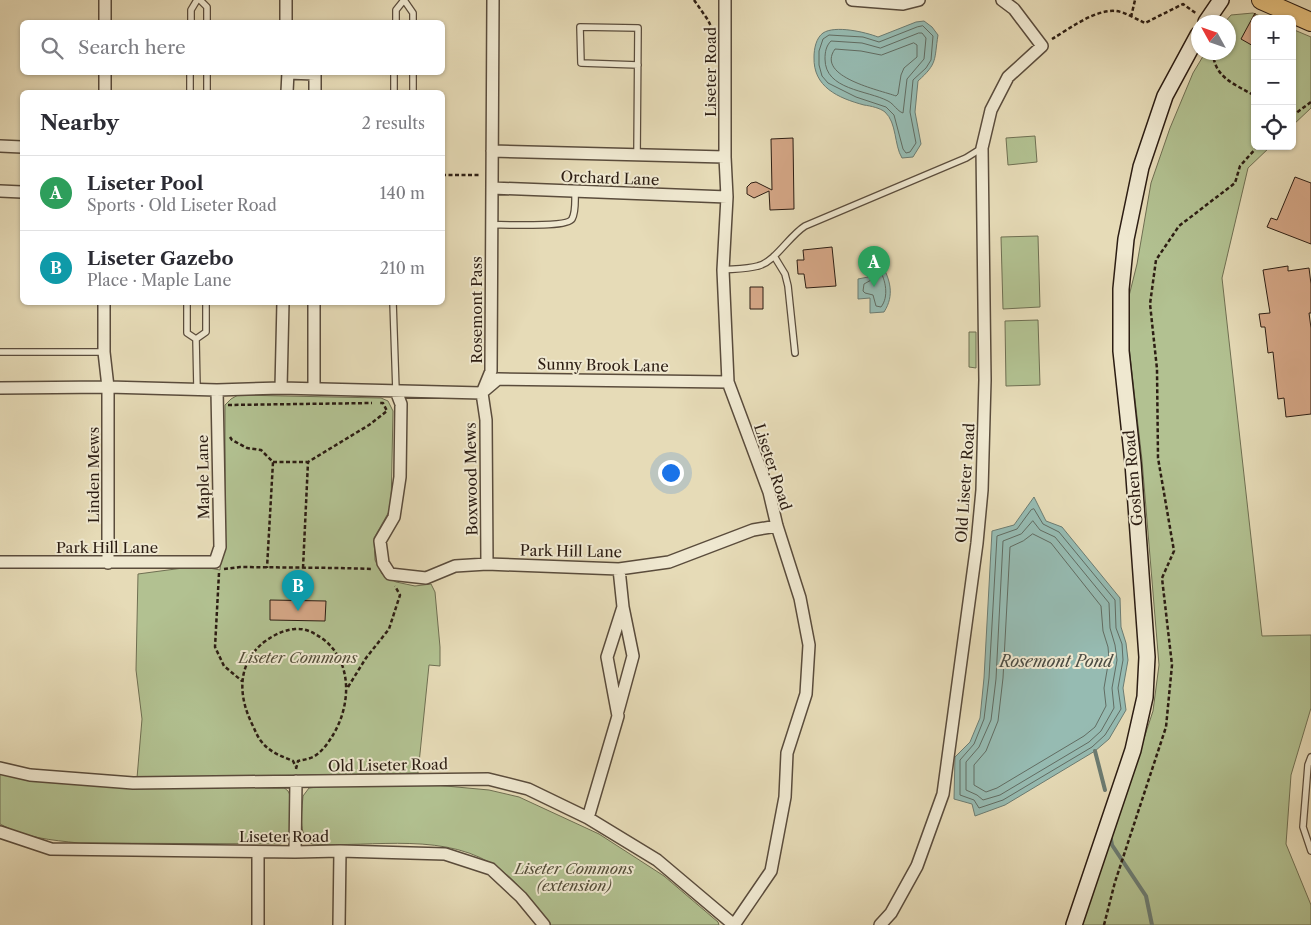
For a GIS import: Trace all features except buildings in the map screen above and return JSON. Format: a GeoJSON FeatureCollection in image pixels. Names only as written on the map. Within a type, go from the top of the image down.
{"type":"FeatureCollection","features":[{"type":"Feature","properties":{"kind":"main road"},"geometry":{"type":"LineString","coordinates":[[1211,15],[1221,0]]}},
{"type":"Feature","properties":{"kind":"main road"},"geometry":{"type":"LineString","coordinates":[[1261,0],[1311,22]]}},
{"type":"Feature","properties":{"kind":"main road","name":"Goshen Road"},"geometry":{"type":"LineString","coordinates":[[1074,925],[1133,750],[1145,697],[1147,657],[1121,351],[1121,289],[1126,238],[1141,167],[1165,96],[1191,48]]}},
{"type":"Feature","properties":{"kind":"street"},"geometry":{"type":"LineString","coordinates":[[105,0],[105,20]]}},
{"type":"Feature","properties":{"kind":"street"},"geometry":{"type":"LineString","coordinates":[[286,0],[286,20]]}},
{"type":"Feature","properties":{"kind":"street","name":"Rosemont Pass"},"geometry":{"type":"LineString","coordinates":[[482,393],[491,371],[492,0]]}},
{"type":"Feature","properties":{"kind":"street","name":"Liseter Road"},"geometry":{"type":"LineString","coordinates":[[725,0],[725,157],[727,197],[723,270],[728,382],[769,492],[777,526],[800,598],[809,645],[806,694],[787,753],[785,798],[771,870],[734,925]]}},
{"type":"Feature","properties":{"kind":"street"},"geometry":{"type":"LineString","coordinates":[[852,0],[903,4],[919,0]]}},
{"type":"Feature","properties":{"kind":"street"},"geometry":{"type":"LineString","coordinates":[[1002,0],[1014,9],[1042,46]]}},
{"type":"Feature","properties":{"kind":"street","name":"Old Liseter Road"},"geometry":{"type":"LineString","coordinates":[[880,925],[892,913],[917,866],[943,794],[976,553],[982,490],[985,380],[982,148],[991,110],[1008,77],[1042,46]]}},
{"type":"Feature","properties":{"kind":"street"},"geometry":{"type":"LineString","coordinates":[[105,75],[105,90]]}},
{"type":"Feature","properties":{"kind":"street"},"geometry":{"type":"LineString","coordinates":[[287,90],[288,75]]}},
{"type":"Feature","properties":{"kind":"street"},"geometry":{"type":"LineString","coordinates":[[315,75],[315,90]]}},
{"type":"Feature","properties":{"kind":"street"},"geometry":{"type":"LineString","coordinates":[[0,146],[20,146]]}},
{"type":"Feature","properties":{"kind":"street","name":"Orchard Lane"},"geometry":{"type":"LineString","coordinates":[[492,151],[725,157]]}},
{"type":"Feature","properties":{"kind":"street","name":"Orchard Lane"},"geometry":{"type":"LineString","coordinates":[[492,188],[727,197]]}},
{"type":"Feature","properties":{"kind":"street"},"geometry":{"type":"LineString","coordinates":[[0,191],[20,192]]}},
{"type":"Feature","properties":{"kind":"street","name":"Linden Mews"},"geometry":{"type":"LineString","coordinates":[[104,305],[104,352],[108,387],[108,563]]}},
{"type":"Feature","properties":{"kind":"street"},"geometry":{"type":"LineString","coordinates":[[281,388],[283,305]]}},
{"type":"Feature","properties":{"kind":"street"},"geometry":{"type":"LineString","coordinates":[[314,305],[314,388]]}},
{"type":"Feature","properties":{"kind":"street","name":"Sunny Brook Lane"},"geometry":{"type":"LineString","coordinates":[[482,393],[498,379],[728,382]]}},
{"type":"Feature","properties":{"kind":"street"},"geometry":{"type":"LineString","coordinates":[[0,388],[108,387],[217,390],[314,388],[482,393]]}},
{"type":"Feature","properties":{"kind":"street","name":"Maple Lane"},"geometry":{"type":"LineString","coordinates":[[215,562],[220,547],[217,390]]}},
{"type":"Feature","properties":{"kind":"street"},"geometry":{"type":"LineString","coordinates":[[390,574],[383,563],[380,541],[394,517],[400,477],[401,404],[396,391]]}},
{"type":"Feature","properties":{"kind":"street","name":"Boxwood Mews"},"geometry":{"type":"LineString","coordinates":[[482,393],[486,420],[487,564]]}},
{"type":"Feature","properties":{"kind":"street","name":"Park Hill Lane"},"geometry":{"type":"LineString","coordinates":[[390,574],[426,578],[455,566],[487,564],[620,569],[669,562],[753,530],[777,526]]}},
{"type":"Feature","properties":{"kind":"street","name":"Park Hill Lane"},"geometry":{"type":"LineString","coordinates":[[0,562],[215,562]]}},
{"type":"Feature","properties":{"kind":"street"},"geometry":{"type":"LineString","coordinates":[[588,818],[633,656],[623,607],[620,569]]}},
{"type":"Feature","properties":{"kind":"street"},"geometry":{"type":"LineString","coordinates":[[618,715],[607,658],[623,607]]}},
{"type":"Feature","properties":{"kind":"street","name":"Old Liseter Road"},"geometry":{"type":"LineString","coordinates":[[0,768],[30,775],[133,783],[488,779],[528,789],[588,818],[657,860],[734,925]]}},
{"type":"Feature","properties":{"kind":"street"},"geometry":{"type":"LineString","coordinates":[[295,852],[296,781]]}},
{"type":"Feature","properties":{"kind":"street","name":"Liseter Road"},"geometry":{"type":"LineString","coordinates":[[0,832],[51,849],[258,852],[340,851],[445,854],[491,869],[521,897],[544,925]]}},
{"type":"Feature","properties":{"kind":"street"},"geometry":{"type":"LineString","coordinates":[[339,925],[340,851]]}},
{"type":"Feature","properties":{"kind":"street"},"geometry":{"type":"LineString","coordinates":[[258,852],[258,925]]}},
{"type":"Feature","properties":{"kind":"lane"},"geometry":{"type":"LineString","coordinates":[[191,20],[191,10],[199,0],[207,7],[207,20]]}},
{"type":"Feature","properties":{"kind":"lane"},"geometry":{"type":"LineString","coordinates":[[396,20],[396,10],[404,0],[414,12],[413,20]]}},
{"type":"Feature","properties":{"kind":"lane"},"geometry":{"type":"LineString","coordinates":[[637,156],[638,65],[638,28],[580,27],[581,63],[638,65]]}},
{"type":"Feature","properties":{"kind":"lane"},"geometry":{"type":"LineString","coordinates":[[190,75],[190,90]]}},
{"type":"Feature","properties":{"kind":"lane"},"geometry":{"type":"LineString","coordinates":[[207,75],[207,90]]}},
{"type":"Feature","properties":{"kind":"lane"},"geometry":{"type":"LineString","coordinates":[[394,75],[394,90]]}},
{"type":"Feature","properties":{"kind":"lane"},"geometry":{"type":"LineString","coordinates":[[413,75],[413,90]]}},
{"type":"Feature","properties":{"kind":"lane"},"geometry":{"type":"LineString","coordinates":[[723,270],[758,266],[768,262],[796,231],[805,226],[966,158],[982,148]]}},
{"type":"Feature","properties":{"kind":"lane"},"geometry":{"type":"LineString","coordinates":[[492,224],[548,225],[568,223],[572,221],[574,216],[575,192]]}},
{"type":"Feature","properties":{"kind":"lane"},"geometry":{"type":"LineString","coordinates":[[774,256],[788,286],[795,353]]}},
{"type":"Feature","properties":{"kind":"lane"},"geometry":{"type":"LineString","coordinates":[[187,305],[186,333],[196,339]]}},
{"type":"Feature","properties":{"kind":"lane"},"geometry":{"type":"LineString","coordinates":[[196,339],[206,332],[206,305]]}},
{"type":"Feature","properties":{"kind":"lane"},"geometry":{"type":"LineString","coordinates":[[394,305],[396,391]]}},
{"type":"Feature","properties":{"kind":"lane"},"geometry":{"type":"LineString","coordinates":[[196,339],[197,388]]}},
{"type":"Feature","properties":{"kind":"lane"},"geometry":{"type":"LineString","coordinates":[[0,352],[104,352]]}},
{"type":"Feature","properties":{"kind":"lane"},"geometry":{"type":"LineString","coordinates":[[1311,758],[1308,765],[1303,828],[1311,851]]}},
{"type":"Feature","properties":{"kind":"path"},"geometry":{"type":"LineString","coordinates":[[694,0],[714,32]]}},
{"type":"Feature","properties":{"kind":"path"},"geometry":{"type":"LineString","coordinates":[[1131,17],[1135,0]]}},
{"type":"Feature","properties":{"kind":"path"},"geometry":{"type":"LineString","coordinates":[[1042,46],[1070,28],[1100,13],[1116,11],[1145,23],[1183,4],[1198,15]]}},
{"type":"Feature","properties":{"kind":"path"},"geometry":{"type":"LineString","coordinates":[[1214,60],[1221,76],[1251,94]]}},
{"type":"Feature","properties":{"kind":"path"},"geometry":{"type":"LineString","coordinates":[[1296,113],[1311,102]]}},
{"type":"Feature","properties":{"kind":"path"},"geometry":{"type":"LineString","coordinates":[[1196,212],[1235,183],[1240,166],[1254,150]]}},
{"type":"Feature","properties":{"kind":"path"},"geometry":{"type":"LineString","coordinates":[[445,175],[492,176]]}},
{"type":"Feature","properties":{"kind":"path"},"geometry":{"type":"LineString","coordinates":[[228,405],[383,403],[387,410],[369,425],[308,462],[274,462],[261,450],[247,448],[232,440],[228,435]]}},
{"type":"Feature","properties":{"kind":"path"},"geometry":{"type":"LineString","coordinates":[[268,568],[274,462]]}},
{"type":"Feature","properties":{"kind":"path"},"geometry":{"type":"LineString","coordinates":[[303,568],[308,462]]}},
{"type":"Feature","properties":{"kind":"path"},"geometry":{"type":"LineString","coordinates":[[242,682],[224,666],[215,648],[220,570],[240,567],[374,569],[390,574],[400,595],[389,629],[366,658],[347,688]]}},
{"type":"Feature","properties":{"kind":"path"},"geometry":{"type":"LineString","coordinates":[[296,768],[293,760],[277,755],[261,741],[245,709],[242,682],[247,662],[258,647],[275,634],[295,629],[310,630],[325,640],[338,653],[347,688],[345,706],[338,726],[326,747],[314,757],[298,761],[296,781]]}},
{"type":"Feature","properties":{"kind":"green space"},"geometry":{"type":"Polygon","coordinates":[[[1253,13],[1258,15],[1251,15],[1251,150],[1267,150],[1248,168],[1222,278],[1262,636],[1311,635],[1311,708],[1291,775],[1286,844],[1311,905],[1311,925],[1080,925],[1109,845],[1153,711],[1159,665],[1142,460],[1125,312],[1137,264],[1151,183],[1170,128],[1193,73],[1201,60],[1236,60],[1236,15],[1231,15],[1253,13]]]}},
{"type":"Feature","properties":{"kind":"green space"},"geometry":{"type":"Polygon","coordinates":[[[1296,31],[1311,37],[1311,108],[1296,122],[1296,31]]]}},
{"type":"Feature","properties":{"kind":"green space"},"geometry":{"type":"Polygon","coordinates":[[[1035,136],[1037,162],[1008,165],[1006,138],[1035,136]]]}},
{"type":"Feature","properties":{"kind":"green space"},"geometry":{"type":"Polygon","coordinates":[[[1038,236],[1040,307],[1003,309],[1001,237],[1038,236]]]}},
{"type":"Feature","properties":{"kind":"green space"},"geometry":{"type":"Polygon","coordinates":[[[1038,320],[1040,385],[1006,386],[1005,321],[1038,320]]]}},
{"type":"Feature","properties":{"kind":"green space"},"geometry":{"type":"Polygon","coordinates":[[[969,332],[976,332],[976,368],[969,367],[969,332]]]}},
{"type":"Feature","properties":{"kind":"green space","name":"Liseter Commons"},"geometry":{"type":"Polygon","coordinates":[[[238,395],[381,398],[388,401],[393,411],[391,508],[374,538],[375,560],[382,574],[396,582],[415,586],[431,584],[435,592],[440,647],[440,666],[429,665],[418,773],[137,778],[142,719],[136,670],[138,574],[198,566],[220,570],[225,504],[225,405],[238,395]]]}},
{"type":"Feature","properties":{"kind":"green space"},"geometry":{"type":"Polygon","coordinates":[[[0,772],[282,786],[290,795],[291,834],[284,843],[280,844],[79,843],[38,838],[9,829],[0,824],[0,772]]]}},
{"type":"Feature","properties":{"kind":"green space","name":"Liseter Commons (extension)"},"geometry":{"type":"Polygon","coordinates":[[[435,785],[489,790],[519,797],[599,834],[664,876],[718,922],[719,925],[549,925],[515,882],[501,870],[480,858],[458,850],[434,845],[385,843],[312,844],[304,835],[301,815],[303,796],[309,788],[326,786],[435,785]]]}},
{"type":"Feature","properties":{"kind":"water"},"geometry":{"type":"Polygon","coordinates":[[[924,21],[938,35],[934,61],[929,70],[918,81],[915,112],[921,144],[913,157],[902,158],[899,153],[892,122],[885,112],[875,107],[845,99],[829,90],[818,76],[815,67],[814,51],[819,38],[828,31],[842,29],[878,37],[916,22],[924,21]]]}},
{"type":"Feature","properties":{"kind":"water"},"geometry":{"type":"Polygon","coordinates":[[[881,263],[889,281],[889,299],[884,312],[870,313],[870,298],[858,299],[858,279],[868,277],[868,264],[881,263]]]}},
{"type":"Feature","properties":{"kind":"water","name":"Rosemont Pond"},"geometry":{"type":"Polygon","coordinates":[[[1034,497],[1046,521],[1062,527],[1120,598],[1121,627],[1126,643],[1128,660],[1123,688],[1126,710],[1109,739],[1095,751],[1005,805],[975,816],[972,804],[954,799],[955,757],[970,742],[980,718],[992,531],[1014,525],[1034,497]]]}},
{"type":"Feature","properties":{"kind":"waterway"},"geometry":{"type":"LineString","coordinates":[[1095,751],[1105,790]]}},
{"type":"Feature","properties":{"kind":"waterway"},"geometry":{"type":"LineString","coordinates":[[1110,834],[1112,845],[1146,896],[1152,925]]}},
{"type":"Feature","properties":{"kind":"place","name":"Liseter Pool"},"geometry":{"type":"Point","coordinates":[874,287]}},
{"type":"Feature","properties":{"kind":"place","name":"Liseter Gazebo"},"geometry":{"type":"Point","coordinates":[298,611]}}]}
